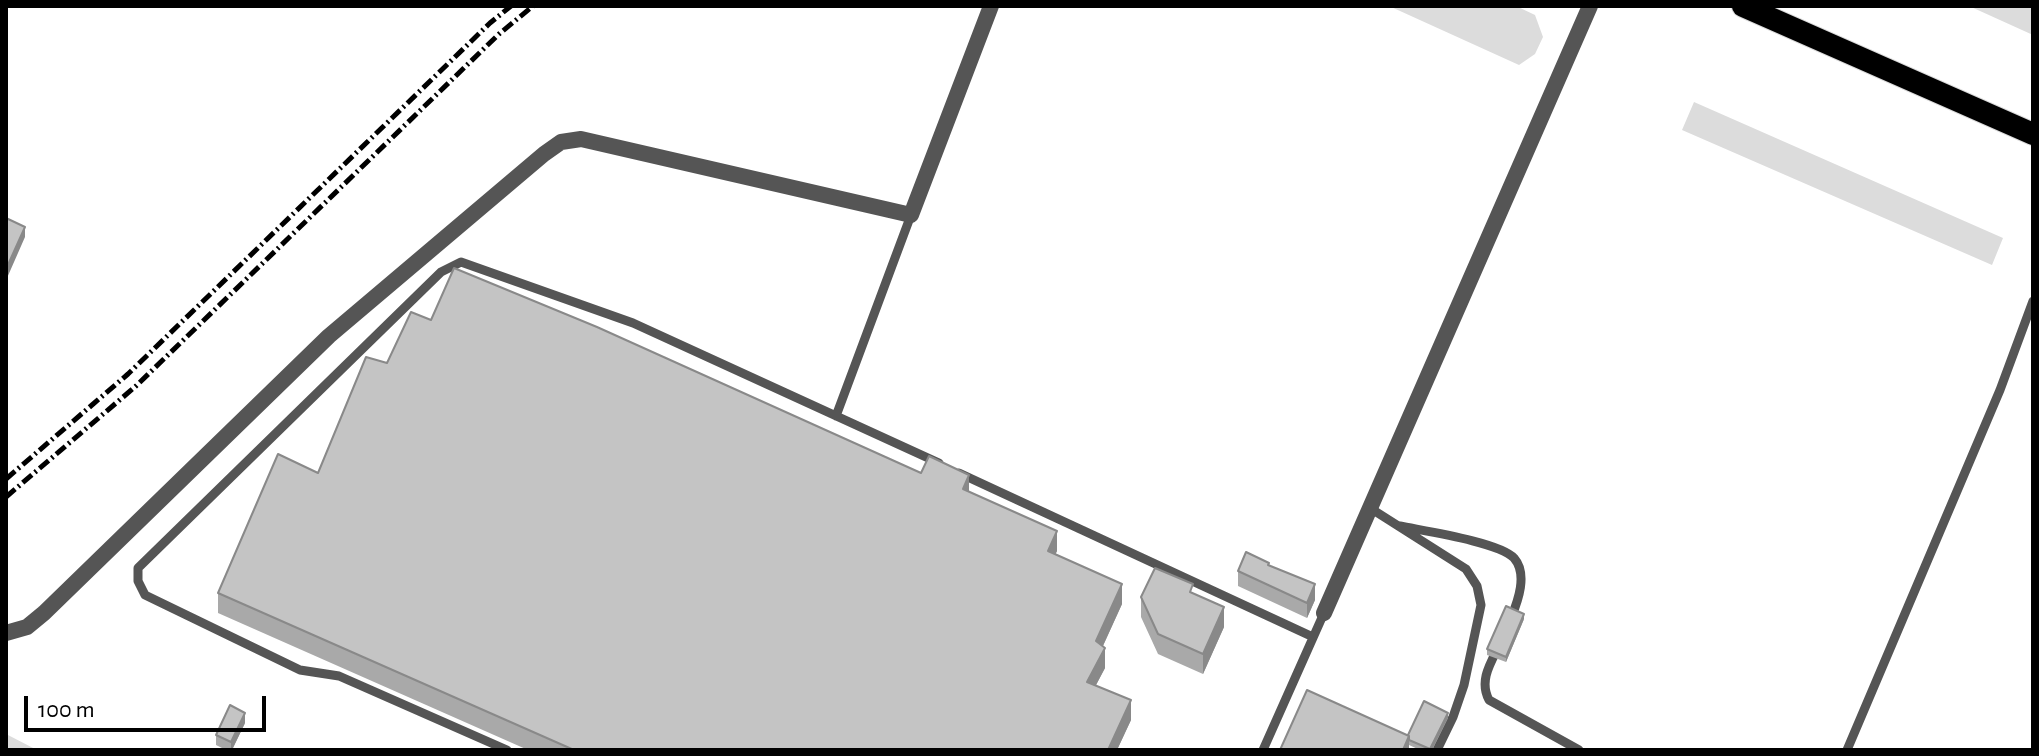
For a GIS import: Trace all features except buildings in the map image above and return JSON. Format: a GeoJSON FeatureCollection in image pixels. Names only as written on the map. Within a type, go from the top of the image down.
{"type":"FeatureCollection","features":[{"type":"Feature","properties":{"kind":"highway"},"geometry":{"type":"LineString","coordinates":[[1743,6],[2033,134]]}},
{"type":"Feature","properties":{"kind":"street"},"geometry":{"type":"LineString","coordinates":[[6,633],[27,627],[44,613],[329,336],[561,142],[581,139],[911,215],[991,6]]}},
{"type":"Feature","properties":{"kind":"street"},"geometry":{"type":"LineString","coordinates":[[1324,613],[1590,6]]}},
{"type":"Feature","properties":{"kind":"lane"},"geometry":{"type":"LineString","coordinates":[[836,416],[911,215]]}},
{"type":"Feature","properties":{"kind":"lane"},"geometry":{"type":"LineString","coordinates":[[507,750],[339,676],[300,670],[145,595],[138,581],[138,568],[441,272],[461,262],[633,323],[1313,637]]}},
{"type":"Feature","properties":{"kind":"lane"},"geometry":{"type":"LineString","coordinates":[[1847,750],[2000,390],[2033,301]]}},
{"type":"Feature","properties":{"kind":"lane"},"geometry":{"type":"LineString","coordinates":[[1370,508],[1466,569],[1477,586],[1481,605],[1464,685],[1437,750]]}},
{"type":"Feature","properties":{"kind":"lane"},"geometry":{"type":"LineString","coordinates":[[1400,526],[1500,549],[1515,559],[1521,575],[1520,588],[1508,624]]}},
{"type":"Feature","properties":{"kind":"lane"},"geometry":{"type":"LineString","coordinates":[[1263,750],[1324,613]]}},
{"type":"Feature","properties":{"kind":"lane"},"geometry":{"type":"LineString","coordinates":[[1503,637],[1485,676],[1484,691],[1489,700],[1579,750]]}},
{"type":"Feature","properties":{"kind":"shaded area"},"geometry":{"type":"Polygon","coordinates":[[[1389,6],[1516,6],[1535,15],[1543,37],[1535,54],[1519,65],[1389,6]]]}},
{"type":"Feature","properties":{"kind":"shaded area"},"geometry":{"type":"Polygon","coordinates":[[[1969,6],[2033,6],[2033,35],[1969,6]]]}},
{"type":"Feature","properties":{"kind":"shaded area"},"geometry":{"type":"Polygon","coordinates":[[[1694,102],[2003,238],[1992,265],[1682,130],[1694,102]]]}},
{"type":"Feature","properties":{"kind":"shaded area"},"geometry":{"type":"Polygon","coordinates":[[[6,734],[37,750],[6,750],[6,734]]]}},
{"type":"Feature","properties":{"kind":"railway"},"geometry":{"type":"LineString","coordinates":[[6,479],[128,374],[511,6]]}},
{"type":"Feature","properties":{"kind":"railway"},"geometry":{"type":"LineString","coordinates":[[6,497],[136,386],[499,34],[533,6]]}}]}
